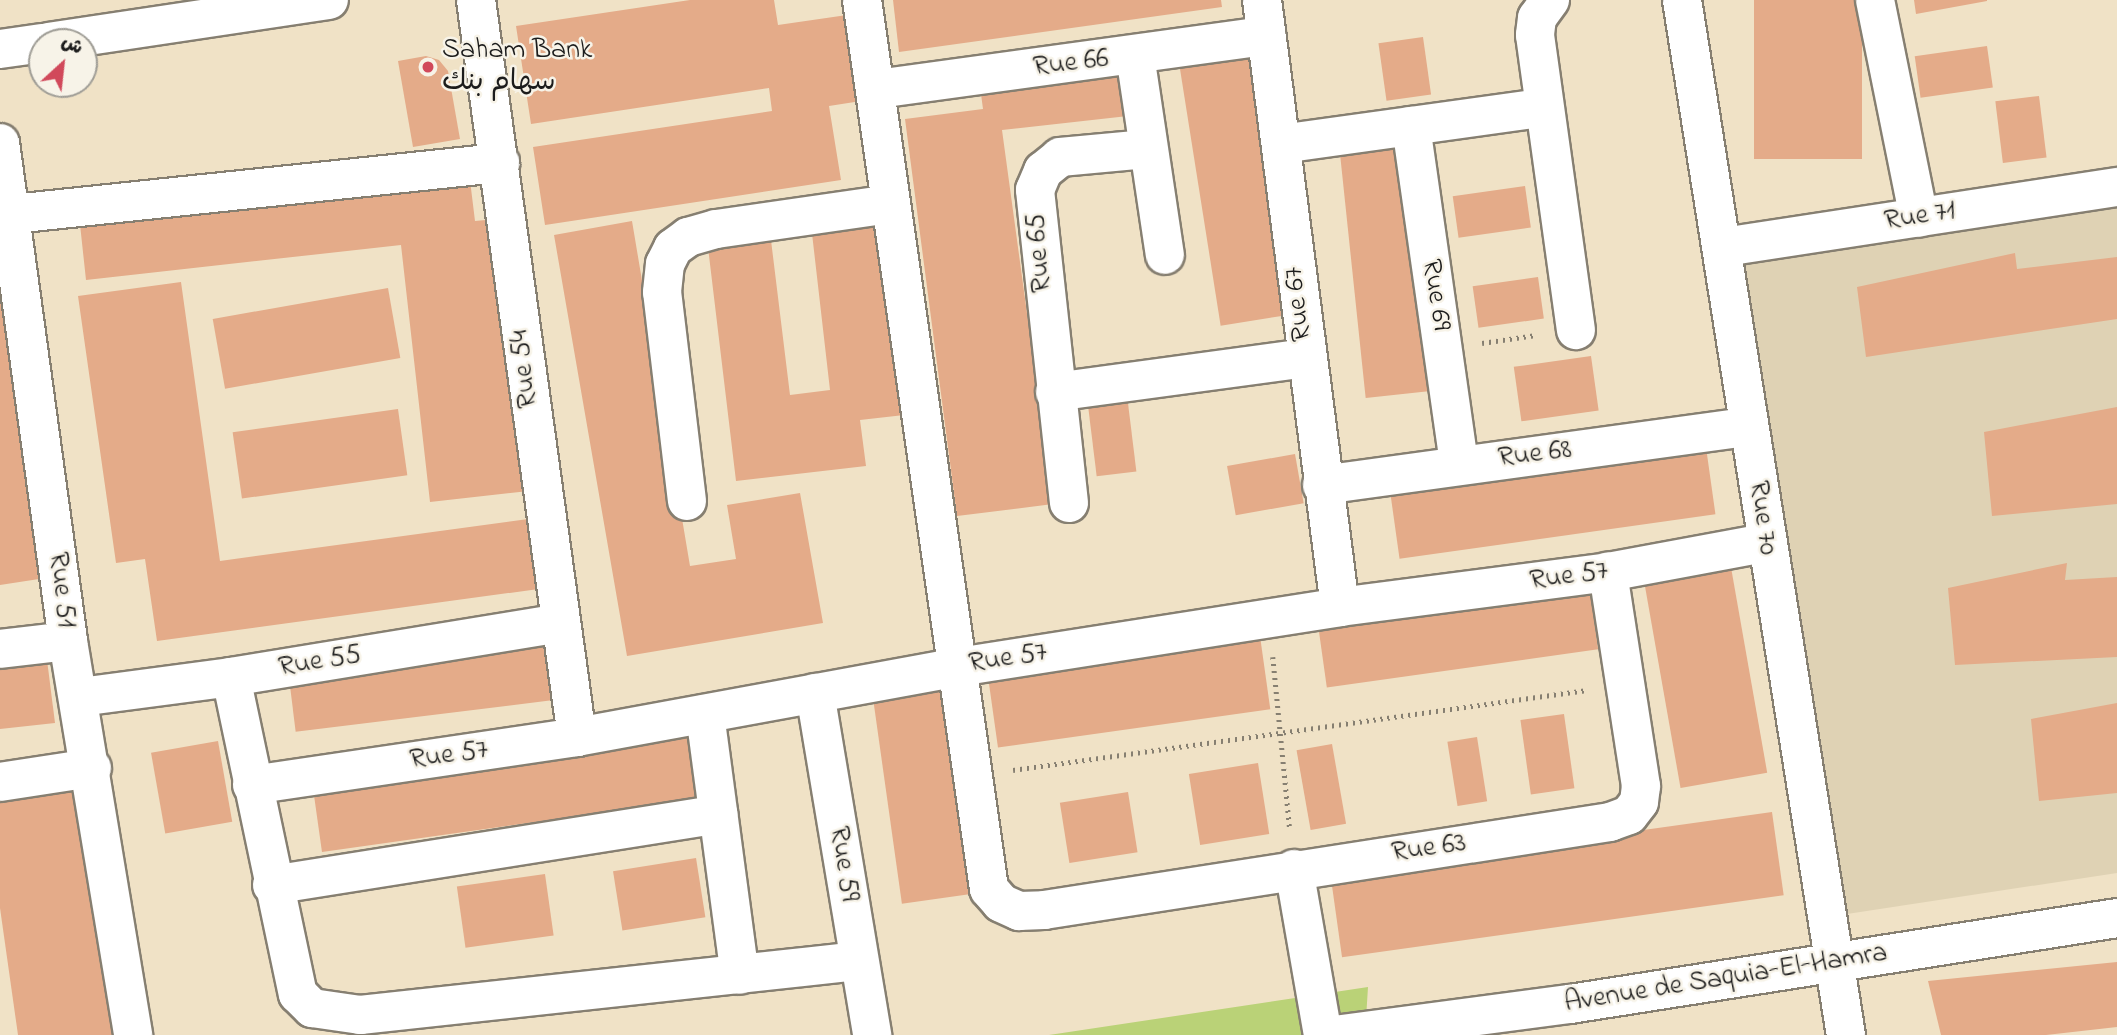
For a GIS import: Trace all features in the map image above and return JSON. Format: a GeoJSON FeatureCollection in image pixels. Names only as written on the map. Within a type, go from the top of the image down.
{"type":"FeatureCollection","features":[{"type":"Feature","properties":{"kind":"street"},"geometry":{"type":"LineString","coordinates":[[98,35],[329,0]]}},
{"type":"Feature","properties":{"kind":"street","name":"Rue 54"},"geometry":{"type":"LineString","coordinates":[[476,0],[500,163],[559,623],[577,737]]}},
{"type":"Feature","properties":{"kind":"street"},"geometry":{"type":"LineString","coordinates":[[862,0],[877,89],[890,204],[974,776]]}},
{"type":"Feature","properties":{"kind":"street"},"geometry":{"type":"LineString","coordinates":[[1550,0],[1537,18],[1535,35],[1542,108],[1576,330]]}},
{"type":"Feature","properties":{"kind":"street","name":"Rue 70"},"geometry":{"type":"LineString","coordinates":[[1682,0],[1724,247],[1765,543],[1846,1035]]}},
{"type":"Feature","properties":{"kind":"street"},"geometry":{"type":"LineString","coordinates":[[1875,0],[1919,218]]}},
{"type":"Feature","properties":{"kind":"street","name":"Rue 66"},"geometry":{"type":"LineString","coordinates":[[877,89],[1135,55],[1264,18]]}},
{"type":"Feature","properties":{"kind":"street","name":"Rue 67"},"geometry":{"type":"LineString","coordinates":[[1264,18],[1305,358],[1340,607]]}},
{"type":"Feature","properties":{"kind":"street"},"geometry":{"type":"LineString","coordinates":[[0,49],[28,45]]}},
{"type":"Feature","properties":{"kind":"street"},"geometry":{"type":"LineString","coordinates":[[1135,55],[1165,255]]}},
{"type":"Feature","properties":{"kind":"street"},"geometry":{"type":"LineString","coordinates":[[1280,144],[1542,108]]}},
{"type":"Feature","properties":{"kind":"street","name":"Rue 69"},"geometry":{"type":"LineString","coordinates":[[1411,126],[1459,465]]}},
{"type":"Feature","properties":{"kind":"street","name":"Rue 51"},"geometry":{"type":"LineString","coordinates":[[0,143],[13,214],[68,641],[92,768],[133,1035]]}},
{"type":"Feature","properties":{"kind":"street","name":"Rue 65"},"geometry":{"type":"LineString","coordinates":[[1069,503],[1035,190],[1043,171],[1060,157],[1147,149]]}},
{"type":"Feature","properties":{"kind":"street"},"geometry":{"type":"LineString","coordinates":[[13,214],[500,163]]}},
{"type":"Feature","properties":{"kind":"street","name":"Rue 71"},"geometry":{"type":"LineString","coordinates":[[1724,247],[2117,187]]}},
{"type":"Feature","properties":{"kind":"street"},"geometry":{"type":"LineString","coordinates":[[687,502],[662,292],[665,264],[673,248],[688,237],[716,229],[890,204]]}},
{"type":"Feature","properties":{"kind":"street"},"geometry":{"type":"LineString","coordinates":[[1055,392],[1305,358]]}},
{"type":"Feature","properties":{"kind":"street","name":"Rue 68"},"geometry":{"type":"LineString","coordinates":[[1322,485],[1748,427]]}},
{"type":"Feature","properties":{"kind":"street","name":"Rue 57"},"geometry":{"type":"LineString","coordinates":[[252,785],[577,737],[958,667],[1340,607],[1608,572],[1765,543]]}},
{"type":"Feature","properties":{"kind":"street","name":"Rue 63"},"geometry":{"type":"LineString","coordinates":[[974,776],[989,889],[1001,903],[1019,911],[1044,910],[1294,869],[1610,822],[1629,814],[1642,786],[1629,685],[1608,572]]}},
{"type":"Feature","properties":{"kind":"street","name":"Rue 55"},"geometry":{"type":"LineString","coordinates":[[80,697],[231,677],[559,623]]}},
{"type":"Feature","properties":{"kind":"street"},"geometry":{"type":"LineString","coordinates":[[0,649],[68,641]]}},
{"type":"Feature","properties":{"kind":"street"},"geometry":{"type":"LineString","coordinates":[[231,677],[272,885],[298,994],[313,1008],[360,1015],[859,961]]}},
{"type":"Feature","properties":{"kind":"street","name":"Rue 59"},"geometry":{"type":"LineString","coordinates":[[815,693],[872,1035]]}},
{"type":"Feature","properties":{"kind":"street"},"geometry":{"type":"LineString","coordinates":[[705,715],[740,975]]}},
{"type":"Feature","properties":{"kind":"street"},"geometry":{"type":"LineString","coordinates":[[0,782],[92,768]]}},
{"type":"Feature","properties":{"kind":"street"},"geometry":{"type":"LineString","coordinates":[[272,885],[718,814]]}},
{"type":"Feature","properties":{"kind":"street"},"geometry":{"type":"LineString","coordinates":[[1294,869],[1323,1035]]}},
{"type":"Feature","properties":{"kind":"street","name":"Avenue de Saquia-El-Hamra"},"geometry":{"type":"LineString","coordinates":[[1334,1035],[1570,1004],[2117,918]]}},
{"type":"Feature","properties":{"kind":"path"},"geometry":{"type":"LineString","coordinates":[[1443,348],[1576,330]]}},
{"type":"Feature","properties":{"kind":"path"},"geometry":{"type":"LineString","coordinates":[[1269,618],[1294,869]]}},
{"type":"Feature","properties":{"kind":"path"},"geometry":{"type":"LineString","coordinates":[[974,776],[1280,729],[1629,685]]}},
{"type":"Feature","properties":{"kind":"shaded area"},"geometry":{"type":"Polygon","coordinates":[[[2117,171],[2117,873],[1847,914],[1739,231],[2117,171]]]}},
{"type":"Feature","properties":{"kind":"green space"},"geometry":{"type":"Polygon","coordinates":[[[1368,987],[1365,1035],[1049,1035],[1315,995],[1368,987]]]}},
{"type":"Feature","properties":{"kind":"building"},"geometry":{"type":"Polygon","coordinates":[[[690,0],[774,0],[778,25],[847,15],[861,101],[829,106],[841,180],[545,225],[533,147],[772,111],[769,88],[531,124],[516,26],[690,0]]]}},
{"type":"Feature","properties":{"kind":"building"},"geometry":{"type":"Polygon","coordinates":[[[893,0],[1221,0],[1222,7],[899,52],[893,0]]]}},
{"type":"Feature","properties":{"kind":"building"},"geometry":{"type":"Polygon","coordinates":[[[1754,0],[1862,0],[1862,159],[1754,159],[1754,0]]]}},
{"type":"Feature","properties":{"kind":"building"},"geometry":{"type":"Polygon","coordinates":[[[1914,0],[1987,0],[1987,1],[1916,14],[1914,0]]]}},
{"type":"Feature","properties":{"kind":"building"},"geometry":{"type":"Polygon","coordinates":[[[1423,37],[1431,94],[1387,101],[1378,43],[1423,37]]]}},
{"type":"Feature","properties":{"kind":"building"},"geometry":{"type":"Polygon","coordinates":[[[1254,44],[1297,314],[1221,326],[1178,56],[1254,44]]]}},
{"type":"Feature","properties":{"kind":"building"},"geometry":{"type":"Polygon","coordinates":[[[1987,46],[1993,88],[1921,98],[1915,56],[1987,46]]]}},
{"type":"Feature","properties":{"kind":"building"},"geometry":{"type":"Polygon","coordinates":[[[426,56],[439,60],[448,71],[460,139],[413,147],[398,61],[426,56]]]}},
{"type":"Feature","properties":{"kind":"building"},"geometry":{"type":"Polygon","coordinates":[[[1124,61],[1128,116],[1002,130],[1053,504],[957,516],[905,119],[983,109],[979,79],[1124,61]]]}},
{"type":"Feature","properties":{"kind":"building"},"geometry":{"type":"Polygon","coordinates":[[[2039,96],[2047,158],[2003,163],[1995,101],[2039,96]]]}},
{"type":"Feature","properties":{"kind":"building"},"geometry":{"type":"Polygon","coordinates":[[[1408,131],[1435,391],[1366,398],[1338,138],[1408,131]]]}},
{"type":"Feature","properties":{"kind":"building"},"geometry":{"type":"Polygon","coordinates":[[[469,172],[475,221],[507,218],[538,490],[430,502],[401,245],[86,280],[79,215],[469,172]]]}},
{"type":"Feature","properties":{"kind":"building"},"geometry":{"type":"Polygon","coordinates":[[[1525,186],[1531,228],[1459,238],[1453,196],[1525,186]]]}},
{"type":"Feature","properties":{"kind":"building"},"geometry":{"type":"Polygon","coordinates":[[[888,208],[913,414],[860,420],[866,466],[736,481],[707,239],[770,232],[790,395],[830,390],[810,216],[888,208]]]}},
{"type":"Feature","properties":{"kind":"building"},"geometry":{"type":"Polygon","coordinates":[[[632,221],[690,566],[736,559],[727,505],[800,493],[823,623],[627,656],[554,235],[632,221]]]}},
{"type":"Feature","properties":{"kind":"building"},"geometry":{"type":"Polygon","coordinates":[[[0,239],[52,577],[0,585],[0,239]]]}},
{"type":"Feature","properties":{"kind":"building"},"geometry":{"type":"Polygon","coordinates":[[[2015,253],[2017,269],[2117,257],[2117,319],[1866,357],[1857,287],[2015,253]]]}},
{"type":"Feature","properties":{"kind":"building"},"geometry":{"type":"Polygon","coordinates":[[[1538,277],[1544,319],[1478,328],[1473,286],[1538,277]]]}},
{"type":"Feature","properties":{"kind":"building"},"geometry":{"type":"Polygon","coordinates":[[[181,282],[220,561],[543,517],[553,587],[157,641],[145,559],[116,563],[78,296],[181,282]]]}},
{"type":"Feature","properties":{"kind":"building"},"geometry":{"type":"Polygon","coordinates":[[[388,288],[400,358],[225,389],[213,319],[388,288]]]}},
{"type":"Feature","properties":{"kind":"building"},"geometry":{"type":"Polygon","coordinates":[[[1591,356],[1599,410],[1521,421],[1514,367],[1591,356]]]}},
{"type":"Feature","properties":{"kind":"building"},"geometry":{"type":"Polygon","coordinates":[[[1127,395],[1136,471],[1097,476],[1087,400],[1127,395]]]}},
{"type":"Feature","properties":{"kind":"building"},"geometry":{"type":"Polygon","coordinates":[[[2117,407],[2117,504],[1992,516],[1984,432],[2117,407]]]}},
{"type":"Feature","properties":{"kind":"building"},"geometry":{"type":"Polygon","coordinates":[[[398,409],[407,475],[242,499],[233,432],[398,409]]]}},
{"type":"Feature","properties":{"kind":"building"},"geometry":{"type":"Polygon","coordinates":[[[1705,440],[1715,514],[1400,559],[1389,484],[1705,440]]]}},
{"type":"Feature","properties":{"kind":"building"},"geometry":{"type":"Polygon","coordinates":[[[1295,454],[1304,503],[1236,515],[1227,466],[1295,454]]]}},
{"type":"Feature","properties":{"kind":"building"},"geometry":{"type":"Polygon","coordinates":[[[1729,556],[1767,773],[1681,788],[1642,571],[1729,556]]]}},
{"type":"Feature","properties":{"kind":"building"},"geometry":{"type":"Polygon","coordinates":[[[2067,563],[2065,580],[2117,577],[2117,657],[1955,665],[1948,588],[2067,563]]]}},
{"type":"Feature","properties":{"kind":"building"},"geometry":{"type":"Polygon","coordinates":[[[1588,577],[1598,649],[1327,687],[1317,615],[1588,577]]]}},
{"type":"Feature","properties":{"kind":"building"},"geometry":{"type":"Polygon","coordinates":[[[1260,636],[1270,709],[998,748],[988,674],[1260,636]]]}},
{"type":"Feature","properties":{"kind":"building"},"geometry":{"type":"Polygon","coordinates":[[[550,637],[558,700],[296,732],[288,669],[550,637]]]}},
{"type":"Feature","properties":{"kind":"building"},"geometry":{"type":"Polygon","coordinates":[[[46,652],[55,723],[0,729],[0,658],[46,652]]]}},
{"type":"Feature","properties":{"kind":"building"},"geometry":{"type":"Polygon","coordinates":[[[956,685],[985,892],[902,904],[873,697],[956,685]]]}},
{"type":"Feature","properties":{"kind":"building"},"geometry":{"type":"Polygon","coordinates":[[[2117,703],[2117,793],[2039,801],[2031,719],[2117,703]]]}},
{"type":"Feature","properties":{"kind":"building"},"geometry":{"type":"Polygon","coordinates":[[[1564,714],[1574,788],[1531,794],[1520,720],[1564,714]]]}},
{"type":"Feature","properties":{"kind":"building"},"geometry":{"type":"Polygon","coordinates":[[[701,725],[711,797],[322,852],[312,780],[701,725]]]}},
{"type":"Feature","properties":{"kind":"building"},"geometry":{"type":"Polygon","coordinates":[[[1477,737],[1487,801],[1458,806],[1447,742],[1477,737]]]}},
{"type":"Feature","properties":{"kind":"building"},"geometry":{"type":"Polygon","coordinates":[[[218,741],[232,822],[165,834],[151,753],[218,741]]]}},
{"type":"Feature","properties":{"kind":"building"},"geometry":{"type":"Polygon","coordinates":[[[1332,744],[1346,824],[1311,830],[1297,750],[1332,744]]]}},
{"type":"Feature","properties":{"kind":"building"},"geometry":{"type":"Polygon","coordinates":[[[1258,763],[1269,834],[1200,845],[1189,774],[1258,763]]]}},
{"type":"Feature","properties":{"kind":"building"},"geometry":{"type":"Polygon","coordinates":[[[80,787],[115,1035],[18,1035],[0,908],[0,798],[80,787]]]}},
{"type":"Feature","properties":{"kind":"building"},"geometry":{"type":"Polygon","coordinates":[[[1128,792],[1138,852],[1069,863],[1060,803],[1128,792]]]}},
{"type":"Feature","properties":{"kind":"building"},"geometry":{"type":"Polygon","coordinates":[[[1772,812],[1784,895],[1342,957],[1330,874],[1772,812]]]}},
{"type":"Feature","properties":{"kind":"building"},"geometry":{"type":"Polygon","coordinates":[[[696,858],[705,917],[622,930],[613,871],[696,858]]]}},
{"type":"Feature","properties":{"kind":"building"},"geometry":{"type":"Polygon","coordinates":[[[545,874],[554,935],[465,948],[457,886],[545,874]]]}},
{"type":"Feature","properties":{"kind":"building"},"geometry":{"type":"Polygon","coordinates":[[[2117,962],[2117,1027],[2046,1035],[1941,1035],[1928,981],[2117,962]]]}},
{"type":"Feature","properties":{"kind":"place","name":"Saham Bank سهام بنك"},"geometry":{"type":"Point","coordinates":[428,67]}}]}
